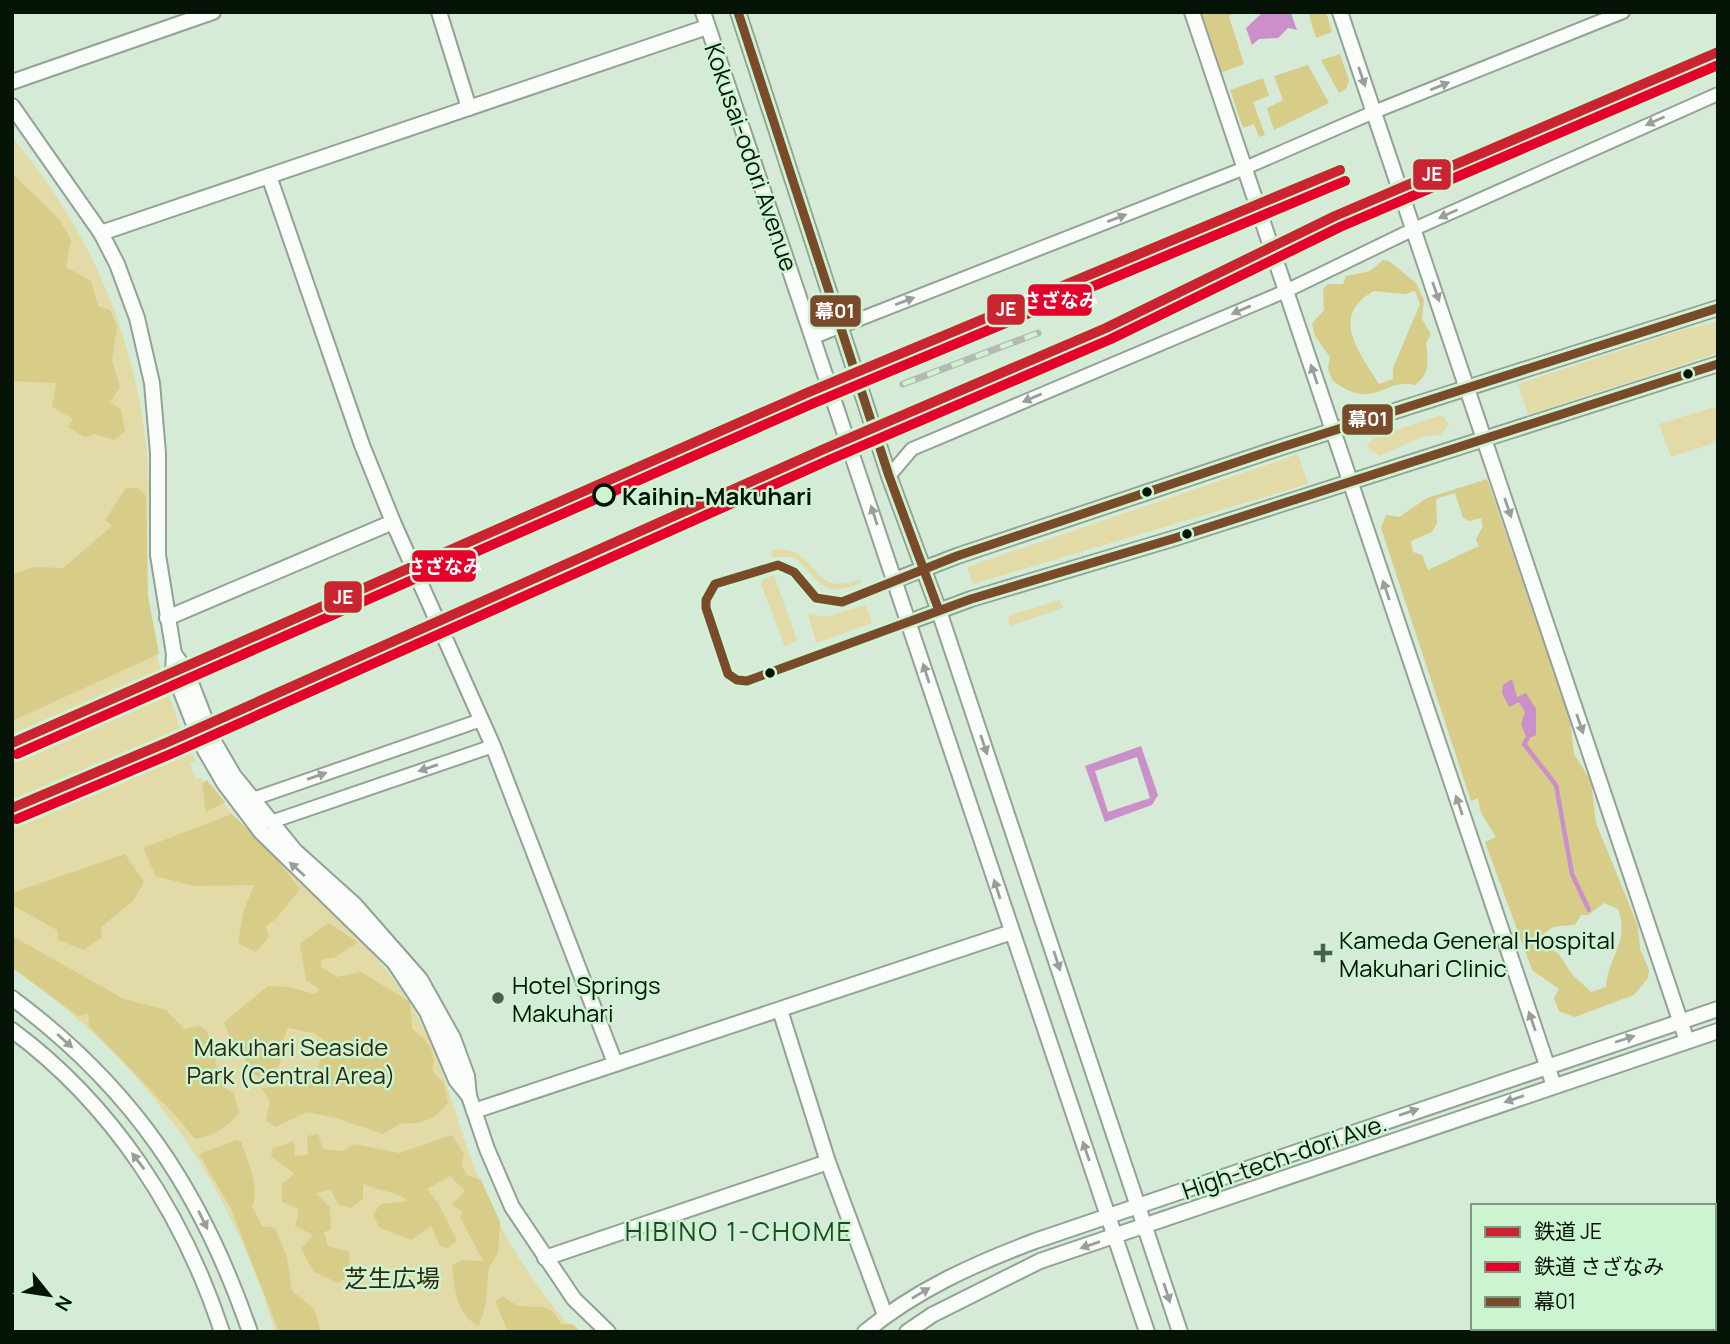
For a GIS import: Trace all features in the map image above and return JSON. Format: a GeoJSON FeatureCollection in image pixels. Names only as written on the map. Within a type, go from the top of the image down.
{"type":"FeatureCollection","features":[{"type":"Feature","properties":{"kind":"street"},"geometry":{"type":"LineString","coordinates":[[12,82],[213,12]]}},
{"type":"Feature","properties":{"kind":"street"},"geometry":{"type":"LineString","coordinates":[[439,12],[469,108]]}},
{"type":"Feature","properties":{"kind":"street","name":"Kokusai-odori Avenue"},"geometry":{"type":"LineString","coordinates":[[738,12],[889,476],[939,611],[1180,1332]]}},
{"type":"Feature","properties":{"kind":"street"},"geometry":{"type":"LineString","coordinates":[[1192,12],[1553,1086]]}},
{"type":"Feature","properties":{"kind":"street"},"geometry":{"type":"LineString","coordinates":[[1340,12],[1687,1041]]}},
{"type":"Feature","properties":{"kind":"street"},"geometry":{"type":"LineString","coordinates":[[814,337],[1245,169],[1374,112],[1623,12]]}},
{"type":"Feature","properties":{"kind":"street"},"geometry":{"type":"LineString","coordinates":[[100,233],[469,108],[705,19]]}},
{"type":"Feature","properties":{"kind":"street","name":"Kokusai-odori Avenue"},"geometry":{"type":"LineString","coordinates":[[705,19],[1147,1332]]}},
{"type":"Feature","properties":{"kind":"street"},"geometry":{"type":"LineString","coordinates":[[889,476],[912,449],[1286,291],[1414,229],[1718,94]]}},
{"type":"Feature","properties":{"kind":"street"},"geometry":{"type":"LineString","coordinates":[[12,106],[100,233],[117,264],[137,318],[152,383],[158,453],[158,555],[174,654],[173,671],[202,745],[249,817],[284,858],[347,914],[394,962],[427,1012],[457,1080],[471,1103],[512,1207],[574,1299],[608,1332]]}},
{"type":"Feature","properties":{"kind":"street"},"geometry":{"type":"LineString","coordinates":[[269,176],[362,445],[393,522],[493,746],[615,1063]]}},
{"type":"Feature","properties":{"kind":"street"},"geometry":{"type":"LineString","coordinates":[[895,580],[1333,431],[1718,308]]}},
{"type":"Feature","properties":{"kind":"street"},"geometry":{"type":"LineString","coordinates":[[909,622],[1718,364]]}},
{"type":"Feature","properties":{"kind":"street"},"geometry":{"type":"LineString","coordinates":[[167,618],[393,522]]}},
{"type":"Feature","properties":{"kind":"street"},"geometry":{"type":"LineString","coordinates":[[174,654],[186,670],[212,740],[234,776],[295,851],[379,930],[420,979],[453,1038],[467,1076],[471,1103]]}},
{"type":"Feature","properties":{"kind":"street"},"geometry":{"type":"LineString","coordinates":[[253,799],[481,720]]}},
{"type":"Feature","properties":{"kind":"street"},"geometry":{"type":"LineString","coordinates":[[249,817],[271,822],[493,746]]}},
{"type":"Feature","properties":{"kind":"street"},"geometry":{"type":"LineString","coordinates":[[249,817],[253,799]]}},
{"type":"Feature","properties":{"kind":"street"},"geometry":{"type":"LineString","coordinates":[[471,1103],[615,1063],[1012,932]]}},
{"type":"Feature","properties":{"kind":"street"},"geometry":{"type":"LineString","coordinates":[[12,998],[66,1041],[105,1078],[166,1154],[214,1242],[234,1286],[250,1332]]}},
{"type":"Feature","properties":{"kind":"street","name":"High-tech-dori Ave."},"geometry":{"type":"LineString","coordinates":[[865,1332],[886,1315],[965,1268],[1546,1065],[1718,1009]]}},
{"type":"Feature","properties":{"kind":"street"},"geometry":{"type":"LineString","coordinates":[[780,1010],[828,1162],[886,1315]]}},
{"type":"Feature","properties":{"kind":"street"},"geometry":{"type":"LineString","coordinates":[[12,1030],[88,1098],[145,1171],[189,1248],[222,1332]]}},
{"type":"Feature","properties":{"kind":"street","name":"High-tech-dori Ave."},"geometry":{"type":"LineString","coordinates":[[907,1332],[932,1315],[1040,1261],[1718,1031]]}},
{"type":"Feature","properties":{"kind":"street"},"geometry":{"type":"LineString","coordinates":[[545,1258],[828,1162]]}},
{"type":"Feature","properties":{"kind":"green space","name":"Makuhari Seaside Park (Central Area)"},"geometry":{"type":"Polygon","coordinates":[[[12,137],[64,208],[85,245],[104,284],[132,366],[147,453],[147,584],[151,628],[186,745],[196,760],[190,764],[196,779],[200,777],[210,794],[215,794],[285,872],[288,870],[361,940],[393,978],[420,1021],[435,1054],[479,1180],[501,1227],[543,1293],[576,1332],[275,1332],[234,1224],[207,1174],[176,1127],[141,1083],[102,1042],[59,1004],[12,969],[12,137]]]}},
{"type":"Feature","properties":{"kind":"green space"},"geometry":{"type":"Polygon","coordinates":[[[1718,322],[1718,353],[1528,415],[1518,384],[1685,329],[1718,322]]]}},
{"type":"Feature","properties":{"kind":"green space"},"geometry":{"type":"Polygon","coordinates":[[[1718,406],[1718,442],[1671,457],[1659,424],[1718,406]]]}},
{"type":"Feature","properties":{"kind":"green space"},"geometry":{"type":"Polygon","coordinates":[[[1438,416],[1444,417],[1449,425],[1440,435],[1424,436],[1380,456],[1367,445],[1375,437],[1438,416]]]}},
{"type":"Feature","properties":{"kind":"green space"},"geometry":{"type":"Polygon","coordinates":[[[1298,454],[1308,484],[973,584],[967,567],[1298,454]]]}},
{"type":"Feature","properties":{"kind":"green space"},"geometry":{"type":"Polygon","coordinates":[[[780,549],[802,557],[824,579],[832,583],[844,584],[860,579],[861,583],[848,588],[829,588],[794,557],[772,557],[771,551],[780,549]]]}},
{"type":"Feature","properties":{"kind":"green space"},"geometry":{"type":"Polygon","coordinates":[[[774,575],[797,640],[785,647],[761,584],[762,580],[774,575]]]}},
{"type":"Feature","properties":{"kind":"green space"},"geometry":{"type":"Polygon","coordinates":[[[1060,600],[1063,608],[1010,626],[1010,615],[1060,600]]]}},
{"type":"Feature","properties":{"kind":"green space"},"geometry":{"type":"Polygon","coordinates":[[[866,605],[872,623],[816,643],[808,613],[825,617],[866,605]]]}},
{"type":"Feature","properties":{"kind":"shaded area"},"geometry":{"type":"Polygon","coordinates":[[[1201,12],[1237,12],[1229,16],[1244,64],[1218,74],[1201,12]]]}},
{"type":"Feature","properties":{"kind":"shaded area"},"geometry":{"type":"Polygon","coordinates":[[[1263,12],[1291,13],[1297,30],[1288,28],[1278,38],[1259,39],[1252,45],[1246,28],[1263,12]]]}},
{"type":"Feature","properties":{"kind":"shaded area"},"geometry":{"type":"Polygon","coordinates":[[[1308,12],[1326,12],[1332,32],[1316,38],[1308,12]]]}},
{"type":"Feature","properties":{"kind":"shaded area"},"geometry":{"type":"Polygon","coordinates":[[[1340,54],[1349,80],[1346,89],[1339,93],[1321,60],[1340,54]]]}},
{"type":"Feature","properties":{"kind":"shaded area"},"geometry":{"type":"Polygon","coordinates":[[[1308,65],[1329,103],[1274,130],[1267,108],[1283,100],[1274,76],[1308,65]]]}},
{"type":"Feature","properties":{"kind":"shaded area"},"geometry":{"type":"Polygon","coordinates":[[[1263,78],[1269,96],[1253,102],[1265,135],[1259,137],[1254,124],[1243,128],[1230,90],[1263,78]]]}},
{"type":"Feature","properties":{"kind":"shaded area"},"geometry":{"type":"Polygon","coordinates":[[[12,173],[59,219],[71,240],[66,267],[91,281],[98,306],[110,310],[117,327],[112,360],[120,387],[110,403],[121,409],[125,432],[114,440],[95,434],[85,437],[68,427],[73,419],[52,407],[56,383],[12,381],[12,173]]]}},
{"type":"Feature","properties":{"kind":"shaded area"},"geometry":{"type":"Polygon","coordinates":[[[1383,260],[1389,261],[1416,283],[1424,300],[1422,319],[1431,334],[1426,343],[1426,371],[1415,385],[1395,385],[1378,392],[1358,394],[1332,380],[1328,369],[1330,357],[1315,336],[1312,324],[1324,310],[1323,289],[1328,284],[1343,284],[1346,276],[1370,271],[1383,260]],[[1374,291],[1360,301],[1353,312],[1352,336],[1379,384],[1393,379],[1393,368],[1420,304],[1415,291],[1405,294],[1374,291]]]}},
{"type":"Feature","properties":{"kind":"shaded area"},"geometry":{"type":"Polygon","coordinates":[[[1487,479],[1570,719],[1574,754],[1591,781],[1596,823],[1638,926],[1640,949],[1649,970],[1648,978],[1634,995],[1575,1017],[1559,1011],[1554,998],[1559,989],[1532,970],[1485,842],[1496,837],[1481,813],[1478,798],[1471,801],[1381,528],[1386,515],[1399,517],[1427,498],[1487,479]],[[1455,493],[1436,499],[1437,523],[1432,532],[1411,541],[1413,552],[1422,555],[1428,570],[1479,546],[1476,539],[1483,526],[1481,518],[1469,521],[1463,518],[1455,493]],[[1604,903],[1588,915],[1581,915],[1575,925],[1555,927],[1533,942],[1535,950],[1548,949],[1557,953],[1572,974],[1591,992],[1606,987],[1620,940],[1621,921],[1618,909],[1604,903]]]}},
{"type":"Feature","properties":{"kind":"shaded area"},"geometry":{"type":"Polygon","coordinates":[[[126,488],[138,488],[146,496],[148,596],[159,654],[12,721],[12,575],[33,567],[63,568],[112,526],[105,520],[126,488]]]}},
{"type":"Feature","properties":{"kind":"shaded area"},"geometry":{"type":"Polygon","coordinates":[[[1512,679],[1517,697],[1526,693],[1536,709],[1536,735],[1527,739],[1521,724],[1525,712],[1519,702],[1509,707],[1502,693],[1503,685],[1512,679]]]}},
{"type":"Feature","properties":{"kind":"shaded area"},"geometry":{"type":"Polygon","coordinates":[[[1141,746],[1158,795],[1152,805],[1105,822],[1085,766],[1141,746]],[[1137,757],[1095,771],[1108,812],[1150,798],[1137,757]]]}},
{"type":"Feature","properties":{"kind":"shaded area"},"geometry":{"type":"Polygon","coordinates":[[[207,780],[225,802],[206,812],[202,783],[207,780]]]}},
{"type":"Feature","properties":{"kind":"shaded area"},"geometry":{"type":"Polygon","coordinates":[[[232,814],[277,859],[300,889],[276,919],[266,926],[269,937],[256,952],[238,943],[243,913],[254,885],[193,886],[156,876],[143,848],[232,814]]]}},
{"type":"Feature","properties":{"kind":"shaded area"},"geometry":{"type":"Polygon","coordinates":[[[125,854],[144,882],[134,900],[101,927],[102,937],[84,950],[58,940],[57,930],[12,905],[12,893],[125,854]]]}},
{"type":"Feature","properties":{"kind":"shaded area"},"geometry":{"type":"Polygon","coordinates":[[[329,923],[358,942],[334,958],[322,959],[321,967],[337,977],[361,972],[410,1002],[412,1029],[430,1046],[432,1070],[444,1084],[448,1103],[428,1120],[402,1123],[383,1134],[336,1118],[307,1112],[276,1127],[266,1121],[270,1101],[261,1088],[290,1085],[317,1070],[326,1042],[314,1033],[288,1028],[282,1043],[280,1065],[261,1078],[251,1073],[241,1050],[234,1047],[224,1022],[268,986],[290,987],[314,994],[320,990],[306,980],[300,943],[329,923]]]}},
{"type":"Feature","properties":{"kind":"shaded area"},"geometry":{"type":"Polygon","coordinates":[[[12,936],[124,999],[166,1010],[184,1029],[200,1026],[207,1031],[223,1087],[234,1093],[239,1113],[219,1131],[206,1137],[194,1138],[89,1026],[88,1014],[78,1016],[12,967],[12,936]]]}},
{"type":"Feature","properties":{"kind":"shaded area"},"geometry":{"type":"Polygon","coordinates":[[[318,1134],[323,1149],[342,1151],[354,1144],[399,1153],[452,1135],[464,1154],[461,1165],[467,1175],[481,1180],[500,1222],[498,1253],[489,1267],[485,1307],[479,1326],[471,1321],[461,1308],[452,1265],[462,1260],[483,1261],[460,1217],[463,1212],[452,1205],[465,1191],[450,1176],[427,1189],[438,1203],[457,1241],[447,1248],[440,1246],[431,1226],[411,1240],[379,1227],[373,1214],[381,1204],[408,1201],[397,1195],[363,1183],[363,1199],[351,1208],[338,1204],[331,1190],[315,1193],[330,1207],[331,1230],[324,1232],[328,1246],[349,1252],[350,1275],[338,1283],[314,1272],[301,1249],[313,1235],[295,1226],[299,1209],[282,1202],[282,1184],[294,1174],[271,1156],[273,1148],[294,1141],[295,1156],[308,1155],[307,1136],[318,1134]]]}},
{"type":"Feature","properties":{"kind":"shaded area"},"geometry":{"type":"Polygon","coordinates":[[[236,1140],[241,1142],[252,1174],[255,1191],[252,1207],[262,1226],[275,1228],[287,1257],[292,1291],[314,1308],[321,1332],[279,1332],[231,1209],[199,1154],[236,1140]]]}},
{"type":"Feature","properties":{"kind":"shaded area"},"geometry":{"type":"Polygon","coordinates":[[[503,1296],[518,1305],[547,1308],[561,1324],[572,1324],[581,1332],[508,1332],[495,1301],[503,1296]]]}},
{"type":"Feature","properties":{"kind":"waterway"},"geometry":{"type":"LineString","coordinates":[[1527,739],[1524,744],[1556,785],[1572,874],[1589,910]]}},
{"type":"Feature","properties":{"kind":"railway"},"geometry":{"type":"LineString","coordinates":[[903,384],[1038,333]]}},
{"type":"Feature","properties":{"kind":"rail line","name":"JE"},"geometry":{"type":"LineString","coordinates":[[12,808],[168,742],[824,449],[1106,328],[1335,216],[1718,52]]}},
{"type":"Feature","properties":{"kind":"rail line","name":"さざなみ"},"geometry":{"type":"LineString","coordinates":[[17,819],[173,753],[829,460],[1111,339],[1340,227],[1718,65]]}},
{"type":"Feature","properties":{"kind":"rail line","name":"JE"},"geometry":{"type":"LineString","coordinates":[[12,743],[809,392],[1340,170]]}},
{"type":"Feature","properties":{"kind":"rail line","name":"さざなみ"},"geometry":{"type":"LineString","coordinates":[[17,754],[814,403],[1345,181]]}},
{"type":"Feature","properties":{"kind":"transit line","name":"幕01"},"geometry":{"type":"LineString","coordinates":[[738,12],[889,476],[938,608]]}},
{"type":"Feature","properties":{"kind":"transit line","name":"幕01"},"geometry":{"type":"LineString","coordinates":[[1718,308],[1282,447],[957,556],[842,602],[816,598],[794,572],[778,565],[715,584],[706,600],[706,608],[728,674],[737,680],[747,681],[971,599],[1172,539],[1718,364]]}},
{"type":"Feature","properties":{"kind":"place","name":"Kaihin-Makuhari"},"geometry":{"type":"Point","coordinates":[604,495]}},
{"type":"Feature","properties":{"kind":"place","name":"Kameda General Hospital Makuhari Clinic"},"geometry":{"type":"Point","coordinates":[1323,953]}},
{"type":"Feature","properties":{"kind":"place","name":"Hotel Springs Makuhari"},"geometry":{"type":"Point","coordinates":[498,998]}},
{"type":"Feature","properties":{"kind":"district","name":"HIBINO 1-CHOME"},"geometry":{"type":"Point","coordinates":[739,1231]}},
{"type":"Feature","properties":{"kind":"park label","name":"芝生広場"},"geometry":{"type":"Point","coordinates":[392,1277]}}]}
